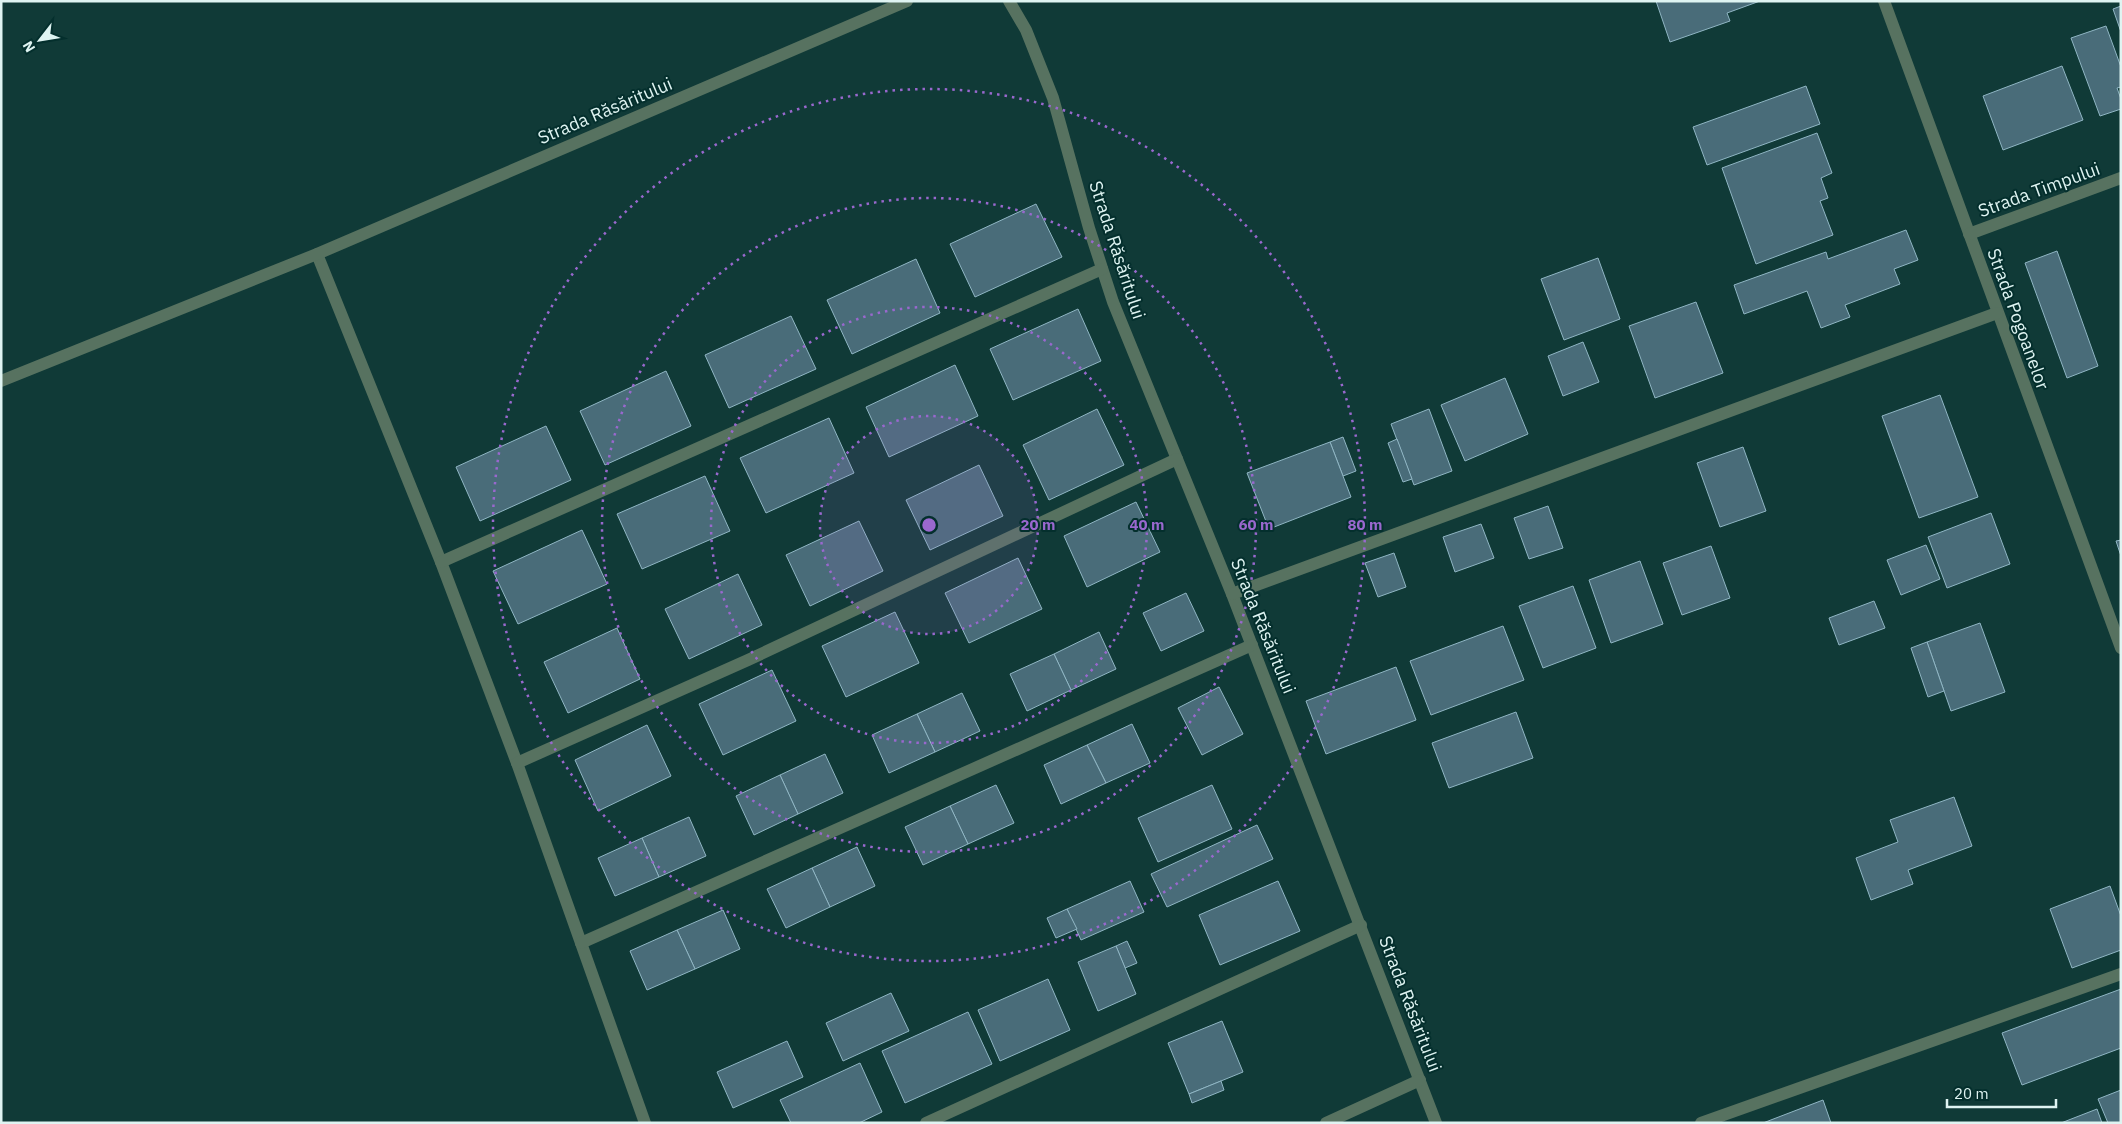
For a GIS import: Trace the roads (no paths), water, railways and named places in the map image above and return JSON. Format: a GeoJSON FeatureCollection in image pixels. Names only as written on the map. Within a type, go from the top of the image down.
{"type":"FeatureCollection","features":[{"type":"Feature","properties":{"kind":"street","name":"Strada Răsăritului"},"geometry":{"type":"LineString","coordinates":[[1,381],[317,254],[907,1]]}},
{"type":"Feature","properties":{"kind":"street","name":"Strada Răsăritului"},"geometry":{"type":"LineString","coordinates":[[1010,1],[1026,30],[1053,98],[1102,270],[1252,645],[1436,1123]]}},
{"type":"Feature","properties":{"kind":"street","name":"Strada Pogoanelor"},"geometry":{"type":"LineString","coordinates":[[1884,1],[2121,648]]}},
{"type":"Feature","properties":{"kind":"street","name":"Strada Timpului"},"geometry":{"type":"LineString","coordinates":[[1968,234],[2121,178]]}},
{"type":"Feature","properties":{"kind":"street"},"geometry":{"type":"LineString","coordinates":[[317,254],[441,562],[517,763],[645,1123]]}},
{"type":"Feature","properties":{"kind":"street"},"geometry":{"type":"LineString","coordinates":[[441,562],[1102,270]]}},
{"type":"Feature","properties":{"kind":"street"},"geometry":{"type":"LineString","coordinates":[[1232,594],[1997,313]]}},
{"type":"Feature","properties":{"kind":"street"},"geometry":{"type":"LineString","coordinates":[[517,763],[748,660],[1177,459]]}},
{"type":"Feature","properties":{"kind":"street"},"geometry":{"type":"LineString","coordinates":[[581,943],[1252,645]]}},
{"type":"Feature","properties":{"kind":"street"},"geometry":{"type":"LineString","coordinates":[[926,1123],[1361,925]]}},
{"type":"Feature","properties":{"kind":"street"},"geometry":{"type":"LineString","coordinates":[[1700,1123],[2121,974]]}},
{"type":"Feature","properties":{"kind":"street"},"geometry":{"type":"LineString","coordinates":[[1326,1123],[1420,1080]]}}]}
